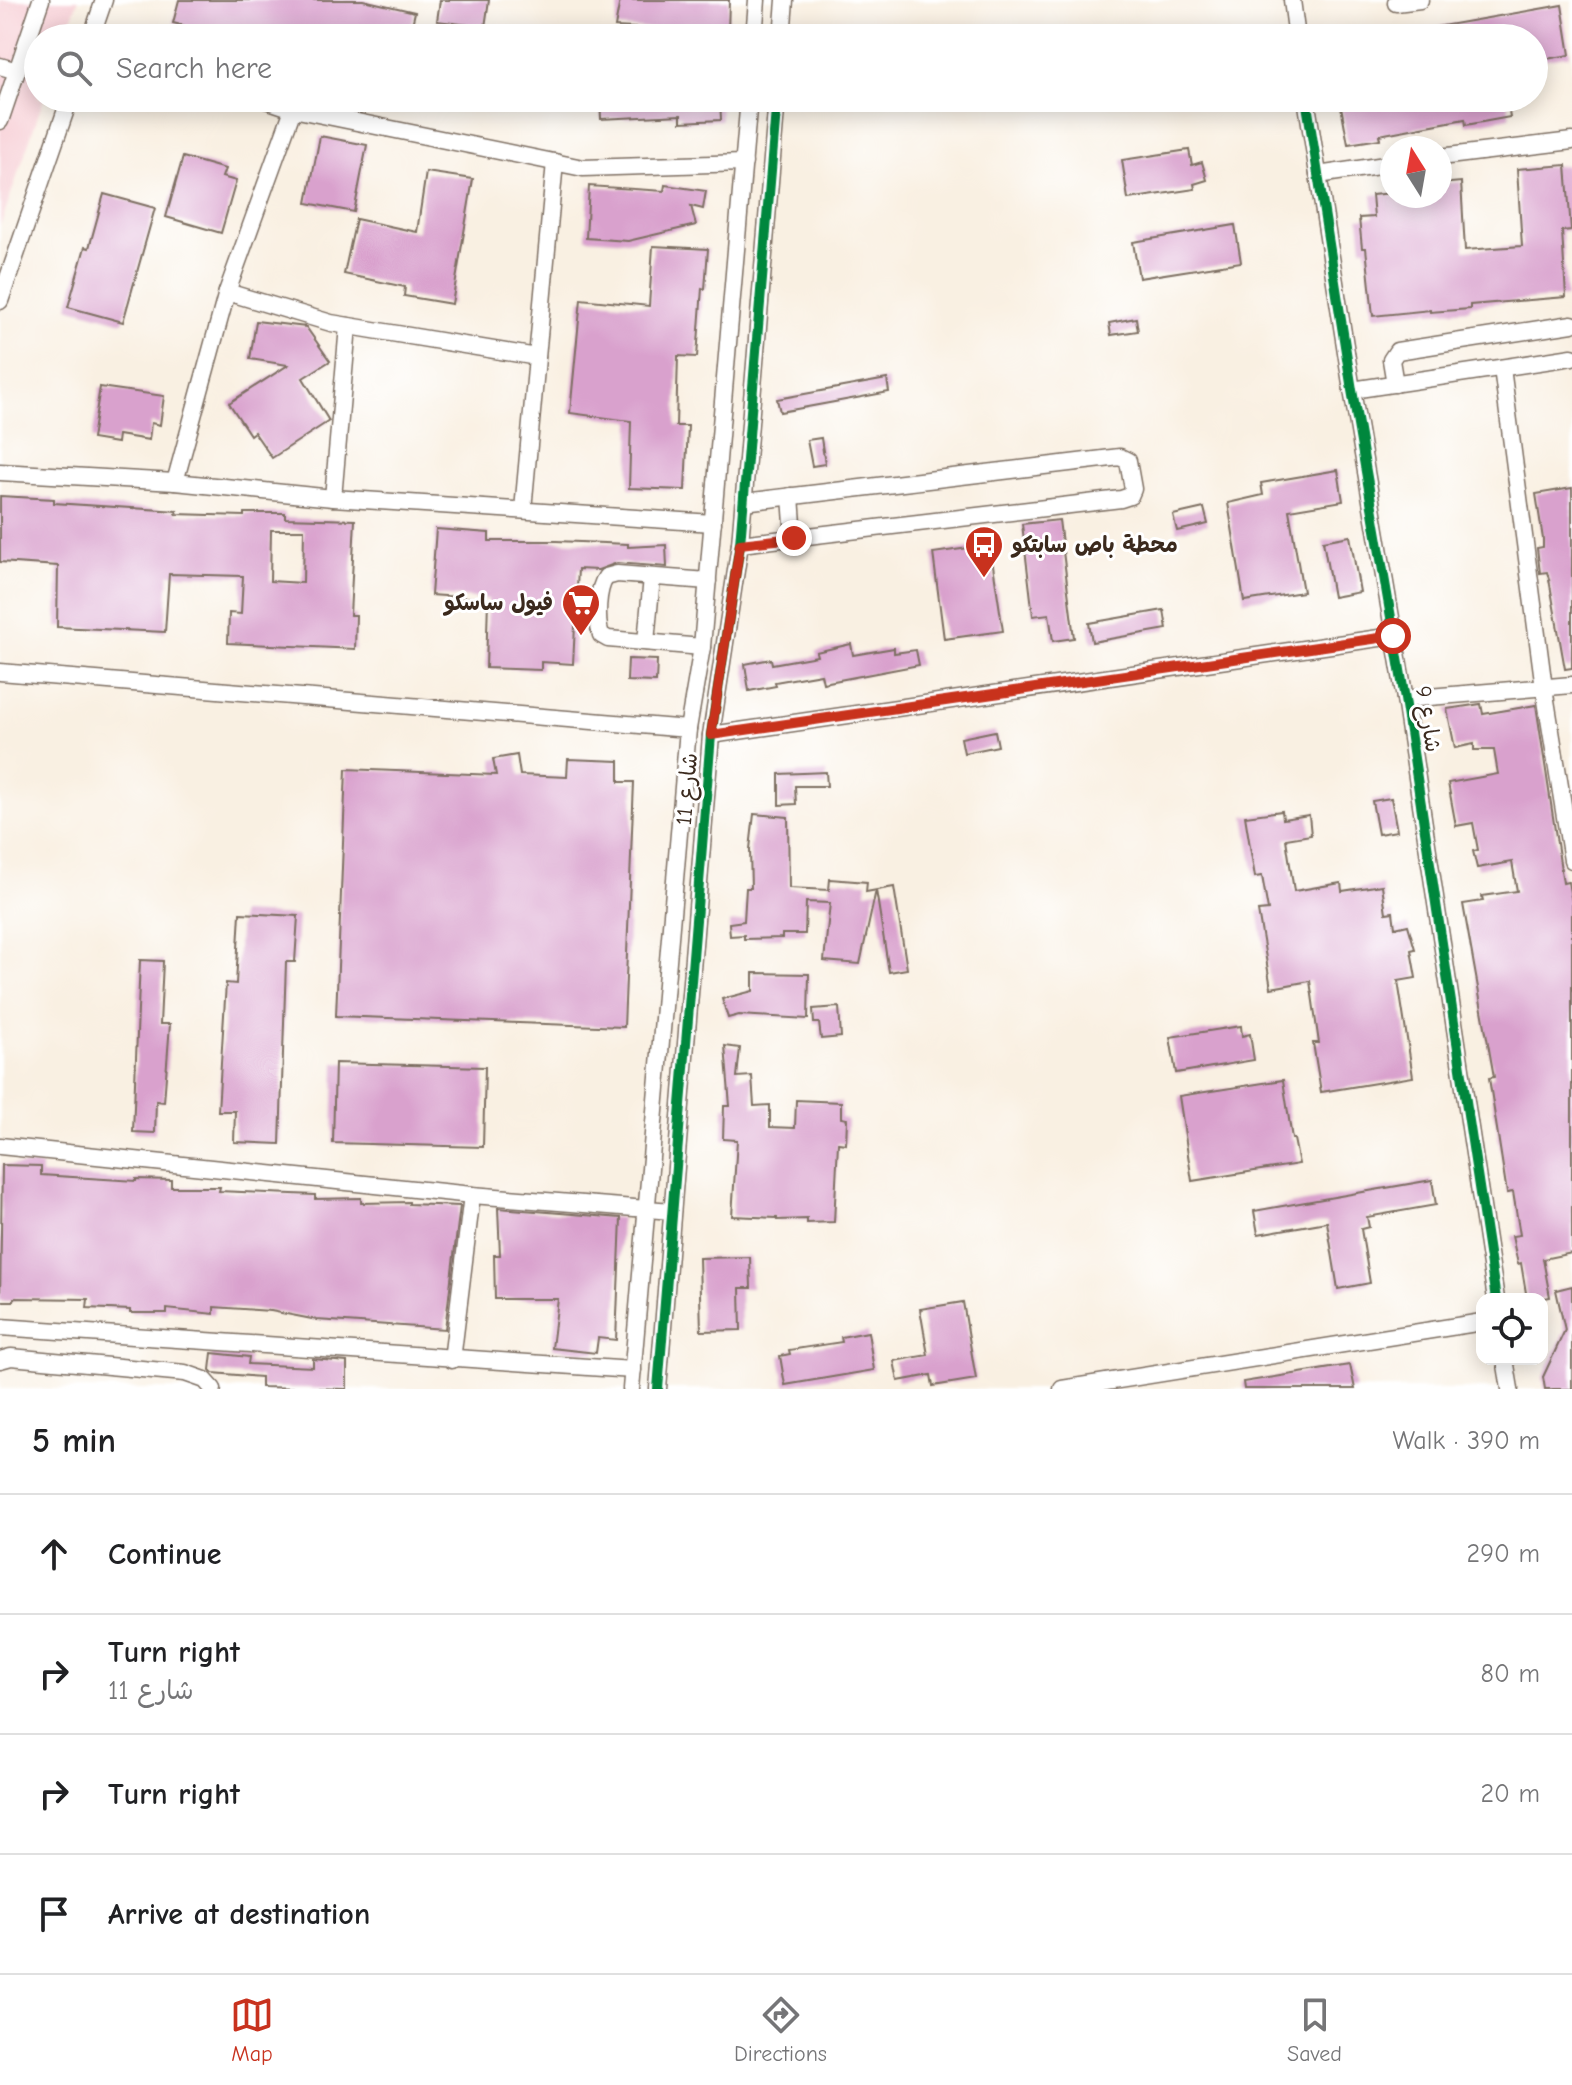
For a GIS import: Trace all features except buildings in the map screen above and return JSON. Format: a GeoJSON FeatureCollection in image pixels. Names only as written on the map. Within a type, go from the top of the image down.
{"type":"FeatureCollection","features":[{"type":"Feature","properties":{"kind":"street"},"geometry":{"type":"LineString","coordinates":[[29,24],[41,0]]}},
{"type":"Feature","properties":{"kind":"street"},"geometry":{"type":"LineString","coordinates":[[96,24],[104,0]]}},
{"type":"Feature","properties":{"kind":"street"},"geometry":{"type":"LineString","coordinates":[[755,24],[757,0]]}},
{"type":"Feature","properties":{"kind":"street"},"geometry":{"type":"LineString","coordinates":[[783,24],[785,0]]}},
{"type":"Feature","properties":{"kind":"street"},"geometry":{"type":"LineString","coordinates":[[1292,0],[1295,24]]}},
{"type":"Feature","properties":{"kind":"street"},"geometry":{"type":"LineString","coordinates":[[1396,3],[1420,0]]}},
{"type":"Feature","properties":{"kind":"street"},"geometry":{"type":"LineString","coordinates":[[0,121],[8,68],[24,35]]}},
{"type":"Feature","properties":{"kind":"street"},"geometry":{"type":"LineString","coordinates":[[0,301],[65,112]]}},
{"type":"Feature","properties":{"kind":"street"},"geometry":{"type":"LineString","coordinates":[[175,482],[227,292],[292,112]]}},
{"type":"Feature","properties":{"kind":"street"},"geometry":{"type":"LineString","coordinates":[[308,112],[583,168],[744,163]]}},
{"type":"Feature","properties":{"kind":"street","name":"شارع 11"},"geometry":{"type":"LineString","coordinates":[[631,1389],[688,729],[702,647],[748,112]]}},
{"type":"Feature","properties":{"kind":"street","name":"شارع 11"},"geometry":{"type":"LineString","coordinates":[[658,1389],[711,735],[740,544],[776,112]]}},
{"type":"Feature","properties":{"kind":"street","name":"شارع 9"},"geometry":{"type":"LineString","coordinates":[[1308,112],[1405,699],[1495,1293]]}},
{"type":"Feature","properties":{"kind":"street"},"geometry":{"type":"LineString","coordinates":[[1452,156],[1572,141]]}},
{"type":"Feature","properties":{"kind":"street"},"geometry":{"type":"LineString","coordinates":[[523,510],[555,162]]}},
{"type":"Feature","properties":{"kind":"street"},"geometry":{"type":"LineString","coordinates":[[1318,175],[1380,166]]}},
{"type":"Feature","properties":{"kind":"street"},"geometry":{"type":"LineString","coordinates":[[227,292],[348,326],[537,357]]}},
{"type":"Feature","properties":{"kind":"street"},"geometry":{"type":"LineString","coordinates":[[1395,384],[1391,360],[1397,351],[1572,324]]}},
{"type":"Feature","properties":{"kind":"street"},"geometry":{"type":"LineString","coordinates":[[333,498],[348,326]]}},
{"type":"Feature","properties":{"kind":"street"},"geometry":{"type":"LineString","coordinates":[[1352,390],[1572,357]]}},
{"type":"Feature","properties":{"kind":"street"},"geometry":{"type":"LineString","coordinates":[[1502,368],[1544,688],[1572,860]]}},
{"type":"Feature","properties":{"kind":"street"},"geometry":{"type":"LineString","coordinates":[[740,544],[1121,499],[1130,496],[1133,489],[1128,461],[1120,457],[744,502]]}},
{"type":"Feature","properties":{"kind":"street"},"geometry":{"type":"LineString","coordinates":[[0,472],[175,482],[333,498],[713,523]]}},
{"type":"Feature","properties":{"kind":"street"},"geometry":{"type":"LineString","coordinates":[[791,496],[794,538]]}},
{"type":"Feature","properties":{"kind":"street"},"geometry":{"type":"LineString","coordinates":[[702,647],[608,639],[601,635],[598,626],[601,583],[606,577],[617,574],[708,581]]}},
{"type":"Feature","properties":{"kind":"street"},"geometry":{"type":"LineString","coordinates":[[646,642],[652,577]]}},
{"type":"Feature","properties":{"kind":"street"},"geometry":{"type":"LineString","coordinates":[[711,735],[1393,636]]}},
{"type":"Feature","properties":{"kind":"street"},"geometry":{"type":"LineString","coordinates":[[0,672],[688,729]]}},
{"type":"Feature","properties":{"kind":"street"},"geometry":{"type":"LineString","coordinates":[[1405,699],[1572,685]]}},
{"type":"Feature","properties":{"kind":"street"},"geometry":{"type":"LineString","coordinates":[[0,1146],[472,1195],[672,1211]]}},
{"type":"Feature","properties":{"kind":"street"},"geometry":{"type":"LineString","coordinates":[[452,1360],[472,1195]]}},
{"type":"Feature","properties":{"kind":"street"},"geometry":{"type":"LineString","coordinates":[[1062,1389],[1476,1323]]}},
{"type":"Feature","properties":{"kind":"street"},"geometry":{"type":"LineString","coordinates":[[0,1327],[633,1370]]}},
{"type":"Feature","properties":{"kind":"street"},"geometry":{"type":"LineString","coordinates":[[0,1360],[11,1357],[185,1373],[205,1380],[213,1389]]}},
{"type":"Feature","properties":{"kind":"street"},"geometry":{"type":"LineString","coordinates":[[1506,1365],[1510,1389]]}},
{"type":"Feature","properties":{"kind":"shaded area"},"geometry":{"type":"Polygon","coordinates":[[[0,0],[78,0],[70,24],[24,24],[24,112],[39,112],[0,226],[0,0]]]}},
{"type":"Feature","properties":{"kind":"cycle path"},"geometry":{"type":"LineString","coordinates":[[658,1389],[711,735],[740,544],[776,112]]}},
{"type":"Feature","properties":{"kind":"cycle path"},"geometry":{"type":"LineString","coordinates":[[1308,112],[1405,699],[1495,1293]]}},
{"type":"Feature","properties":{"kind":"place","name":"محطة باص سابتكو"},"geometry":{"type":"Point","coordinates":[984,579]}},
{"type":"Feature","properties":{"kind":"place","name":"فيول ساسكو"},"geometry":{"type":"Point","coordinates":[581,637]}},
{"type":"Feature","properties":{"kind":"route"},"geometry":{"type":"LineString","coordinates":[[794,538],[740,544],[711,735],[1393,636]]}}]}
